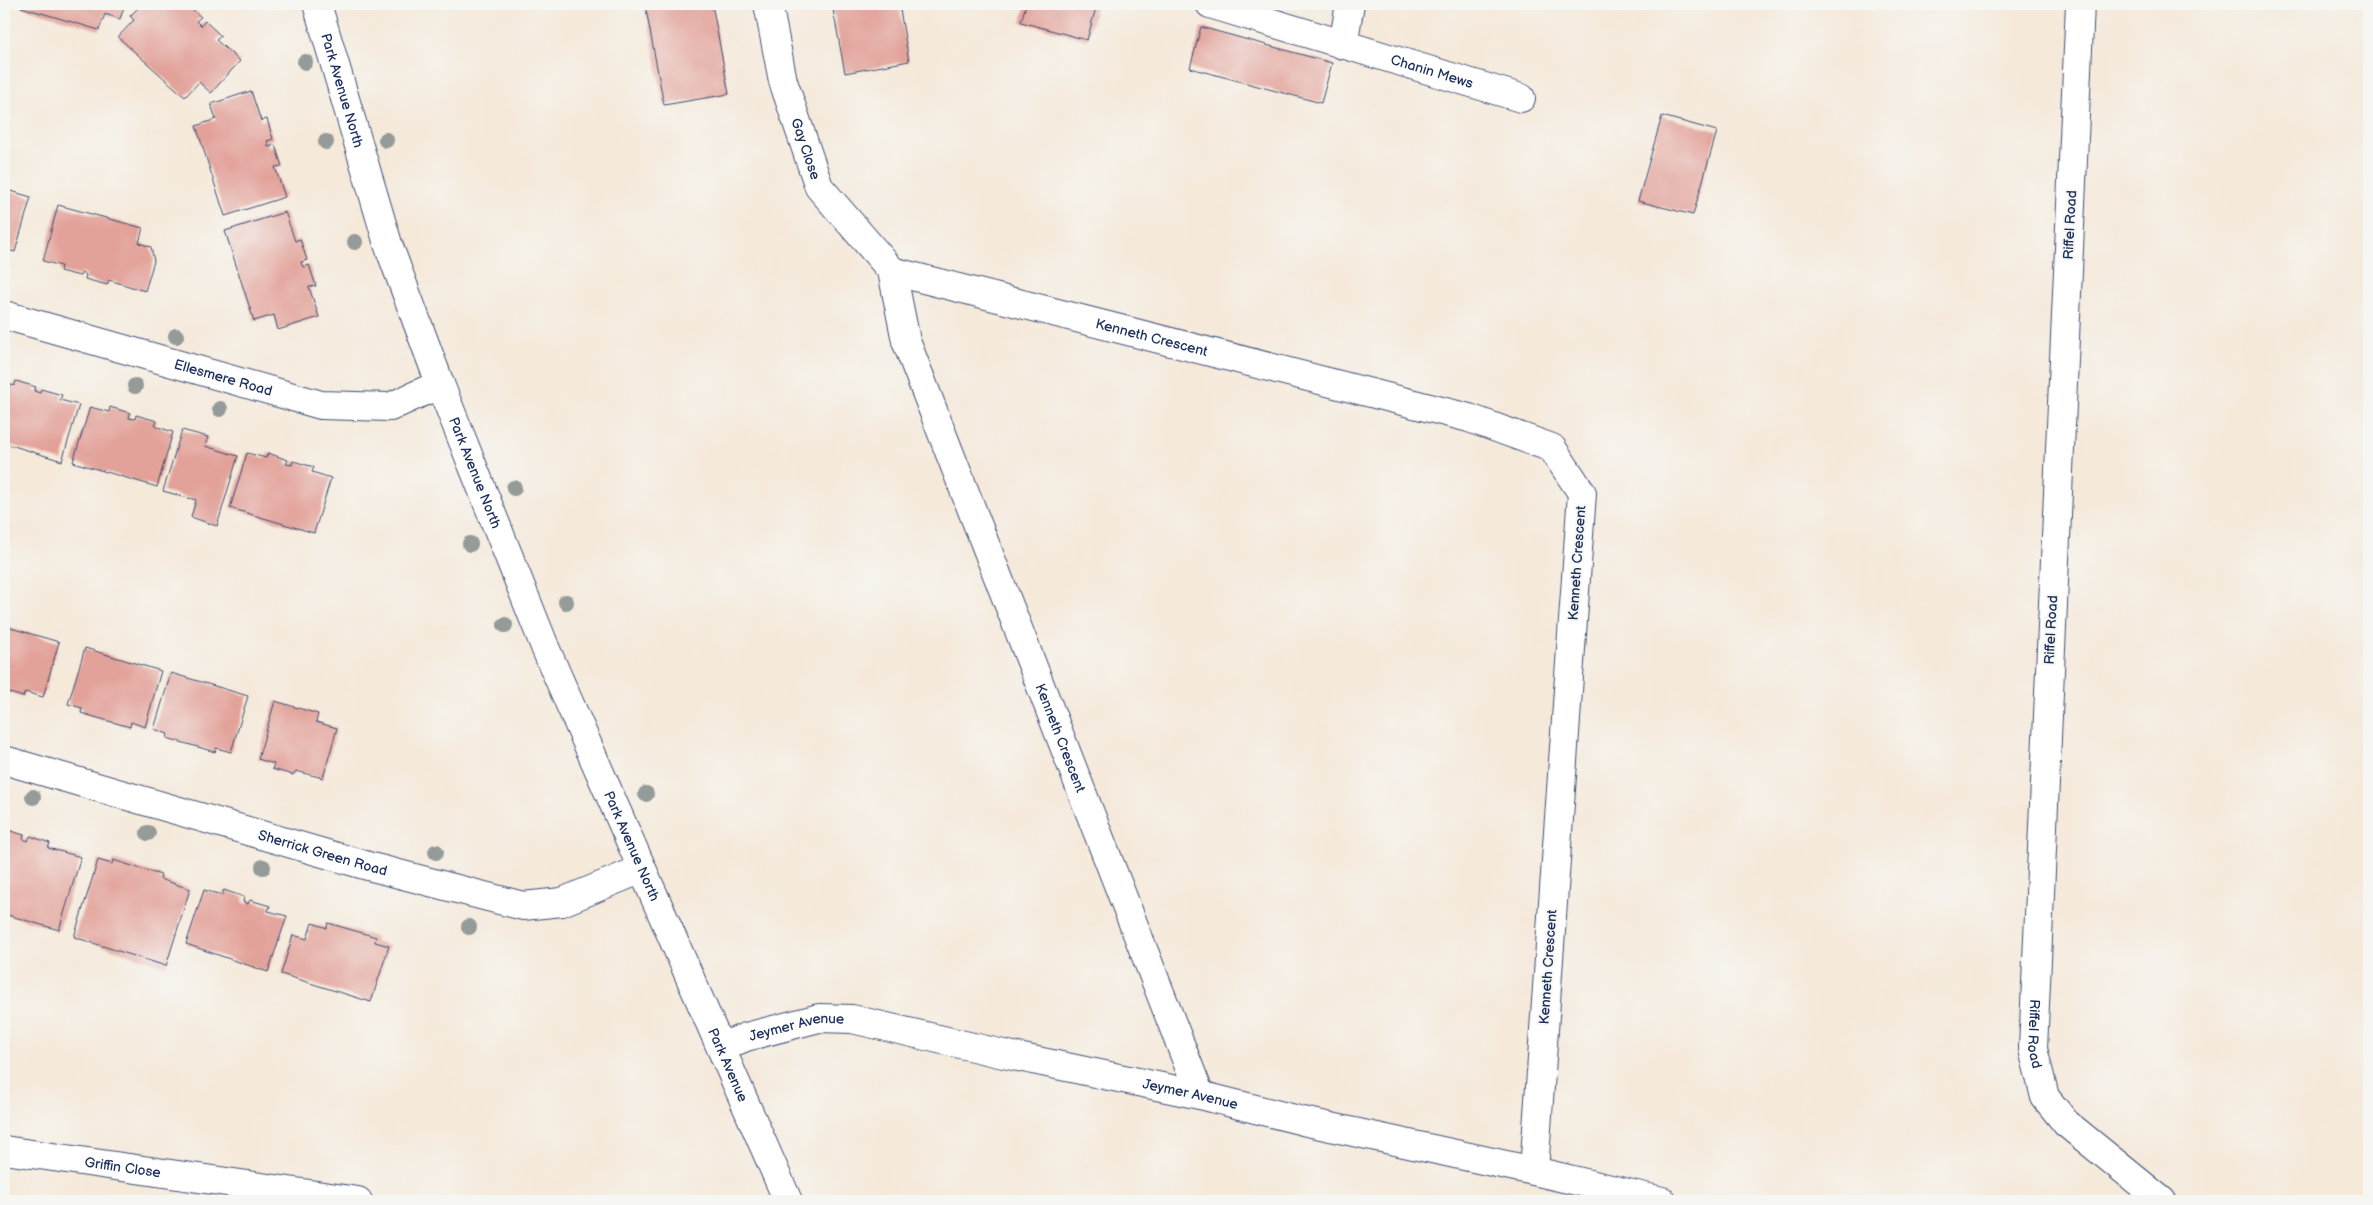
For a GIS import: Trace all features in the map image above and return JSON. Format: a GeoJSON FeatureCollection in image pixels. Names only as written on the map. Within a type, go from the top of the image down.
{"type":"FeatureCollection","features":[{"type":"Feature","properties":{"kind":"street","name":"Park Avenue North"},"geometry":{"type":"LineString","coordinates":[[317,4],[388,244],[440,384],[547,652],[668,928]]}},
{"type":"Feature","properties":{"kind":"street","name":"Gay Close"},"geometry":{"type":"LineString","coordinates":[[768,4],[783,81],[819,187],[892,271]]}},
{"type":"Feature","properties":{"kind":"street","name":"Chanin Mews"},"geometry":{"type":"LineString","coordinates":[[1210,4],[1521,98]]}},
{"type":"Feature","properties":{"kind":"street"},"geometry":{"type":"LineString","coordinates":[[1343,45],[1350,4]]}},
{"type":"Feature","properties":{"kind":"street","name":"Riffel Road"},"geometry":{"type":"LineString","coordinates":[[2080,4],[2034,1049],[2045,1097],[2066,1123],[2162,1201]]}},
{"type":"Feature","properties":{"kind":"street","name":"Kenneth Crescent"},"geometry":{"type":"LineString","coordinates":[[1200,1095],[906,341],[892,271],[1469,418],[1552,448],[1582,493],[1534,1170]]}},
{"type":"Feature","properties":{"kind":"street","name":"Ellesmere Road"},"geometry":{"type":"LineString","coordinates":[[4,315],[321,405],[390,407],[440,384]]}},
{"type":"Feature","properties":{"kind":"street","name":"Sherrick Green Road"},"geometry":{"type":"LineString","coordinates":[[4,760],[368,866],[522,906],[562,902],[642,869]]}},
{"type":"Feature","properties":{"kind":"street","name":"Park Avenue"},"geometry":{"type":"LineString","coordinates":[[668,928],[788,1201]]}},
{"type":"Feature","properties":{"kind":"street","name":"Jeymer Avenue"},"geometry":{"type":"LineString","coordinates":[[721,1047],[746,1037],[818,1018],[852,1018],[999,1053],[1200,1095],[1303,1122],[1534,1170],[1662,1201]]}},
{"type":"Feature","properties":{"kind":"street","name":"Griffin Close"},"geometry":{"type":"LineString","coordinates":[[4,1150],[242,1193],[358,1201]]}},
{"type":"Feature","properties":{"kind":"building"},"geometry":{"type":"Polygon","coordinates":[[[22,4],[125,4],[120,19],[105,14],[99,30],[21,7],[22,4]]]}},
{"type":"Feature","properties":{"kind":"building"},"geometry":{"type":"Polygon","coordinates":[[[142,4],[177,4],[180,7],[186,4],[201,17],[196,21],[201,26],[205,21],[221,36],[216,40],[240,61],[211,93],[199,82],[185,97],[118,37],[134,20],[130,16],[142,4]]]}},
{"type":"Feature","properties":{"kind":"building"},"geometry":{"type":"Polygon","coordinates":[[[645,4],[712,4],[729,94],[664,105],[645,4]]]}},
{"type":"Feature","properties":{"kind":"building"},"geometry":{"type":"Polygon","coordinates":[[[832,4],[899,4],[909,61],[845,73],[832,4]]]}},
{"type":"Feature","properties":{"kind":"building"},"geometry":{"type":"Polygon","coordinates":[[[1026,4],[1097,4],[1087,40],[1021,22],[1026,4]]]}},
{"type":"Feature","properties":{"kind":"building"},"geometry":{"type":"Polygon","coordinates":[[[1201,27],[1332,63],[1321,103],[1190,68],[1201,27]]]}},
{"type":"Feature","properties":{"kind":"building"},"geometry":{"type":"Polygon","coordinates":[[[251,91],[261,121],[267,119],[273,139],[267,141],[268,147],[275,145],[282,166],[275,167],[285,197],[225,216],[196,126],[216,119],[211,104],[251,91]]]}},
{"type":"Feature","properties":{"kind":"building"},"geometry":{"type":"Polygon","coordinates":[[[1662,116],[1717,131],[1693,215],[1638,201],[1662,116]]]}},
{"type":"Feature","properties":{"kind":"building"},"geometry":{"type":"Polygon","coordinates":[[[4,189],[31,197],[15,252],[4,249],[4,189]]]}},
{"type":"Feature","properties":{"kind":"building"},"geometry":{"type":"Polygon","coordinates":[[[58,205],[143,228],[139,243],[151,247],[154,261],[145,291],[109,280],[107,285],[85,279],[86,275],[82,272],[80,276],[60,271],[61,266],[43,261],[58,205]]]}},
{"type":"Feature","properties":{"kind":"building"},"geometry":{"type":"Polygon","coordinates":[[[285,212],[295,241],[300,239],[307,260],[301,262],[302,265],[303,267],[309,265],[316,286],[309,287],[319,317],[278,330],[274,315],[254,321],[225,231],[285,212]]]}},
{"type":"Feature","properties":{"kind":"building"},"geometry":{"type":"Polygon","coordinates":[[[16,381],[36,387],[34,391],[40,393],[41,389],[62,395],[60,400],[79,405],[62,461],[4,443],[4,382],[14,386],[16,381]]]}},
{"type":"Feature","properties":{"kind":"building"},"geometry":{"type":"Polygon","coordinates":[[[90,407],[109,412],[110,407],[130,413],[129,418],[135,419],[136,415],[157,421],[155,426],[173,432],[157,487],[73,462],[90,407]]]}},
{"type":"Feature","properties":{"kind":"building"},"geometry":{"type":"Polygon","coordinates":[[[182,430],[208,437],[205,446],[238,456],[217,526],[191,517],[196,500],[163,491],[182,430]]]}},
{"type":"Feature","properties":{"kind":"building"},"geometry":{"type":"Polygon","coordinates":[[[247,453],[266,458],[268,453],[288,460],[286,464],[292,465],[293,461],[314,467],[312,472],[331,478],[314,533],[230,508],[247,453]]]}},
{"type":"Feature","properties":{"kind":"building"},"geometry":{"type":"Polygon","coordinates":[[[4,626],[59,642],[43,697],[25,692],[23,697],[4,691],[4,626]]]}},
{"type":"Feature","properties":{"kind":"building"},"geometry":{"type":"Polygon","coordinates":[[[85,648],[161,671],[145,727],[131,722],[130,727],[81,713],[82,708],[68,704],[85,648]]]}},
{"type":"Feature","properties":{"kind":"building"},"geometry":{"type":"Polygon","coordinates":[[[171,673],[248,696],[231,752],[216,748],[215,752],[167,738],[168,734],[154,729],[171,673]]]}},
{"type":"Feature","properties":{"kind":"building"},"geometry":{"type":"Polygon","coordinates":[[[275,701],[318,714],[316,722],[337,728],[323,778],[296,771],[293,775],[272,769],[274,764],[258,759],[275,701]]]}},
{"type":"Feature","properties":{"kind":"building"},"geometry":{"type":"Polygon","coordinates":[[[4,829],[24,835],[23,839],[28,841],[30,836],[50,843],[48,848],[81,857],[59,930],[4,914],[4,829]]]}},
{"type":"Feature","properties":{"kind":"building"},"geometry":{"type":"Polygon","coordinates":[[[98,860],[112,864],[113,860],[161,875],[160,879],[190,889],[166,966],[74,937],[98,860]]]}},
{"type":"Feature","properties":{"kind":"building"},"geometry":{"type":"Polygon","coordinates":[[[204,890],[222,895],[224,890],[244,897],[243,902],[248,904],[250,900],[270,906],[268,911],[287,916],[268,972],[186,944],[204,890]]]}},
{"type":"Feature","properties":{"kind":"building"},"geometry":{"type":"Polygon","coordinates":[[[312,923],[327,928],[328,923],[376,937],[375,942],[389,946],[371,1002],[281,974],[293,935],[307,939],[312,923]]]}}]}
